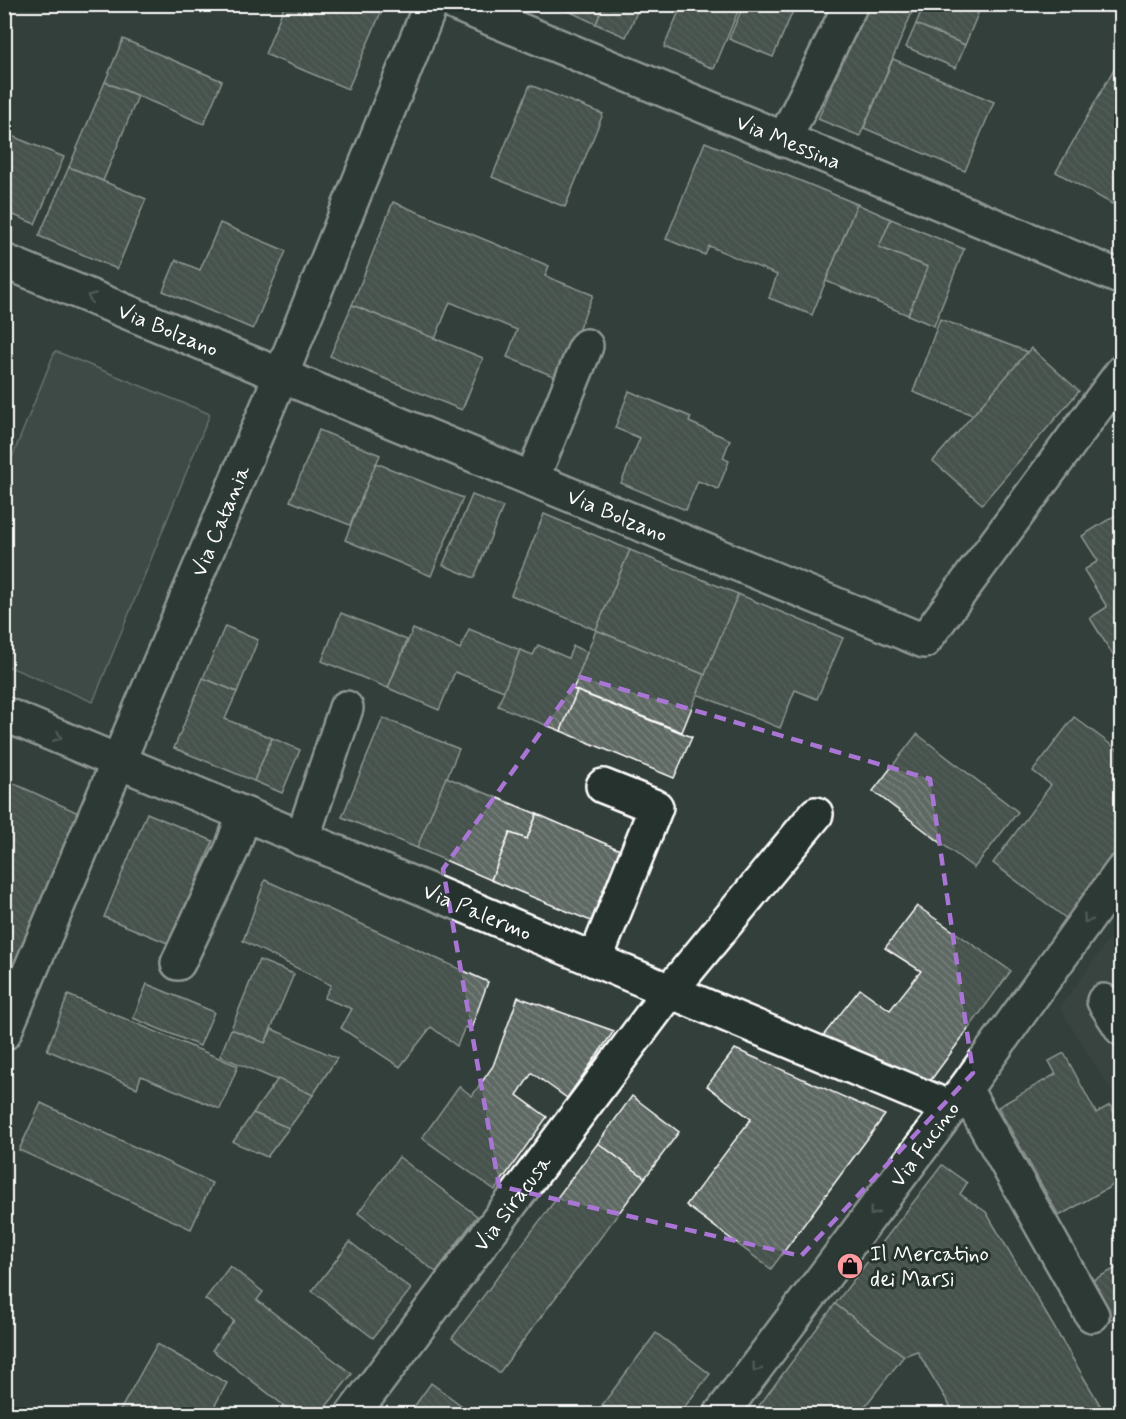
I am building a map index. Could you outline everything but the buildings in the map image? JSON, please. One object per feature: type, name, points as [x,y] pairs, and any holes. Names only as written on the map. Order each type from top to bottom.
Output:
[{"type":"street","name":"Via Catania","points":[[4,1033],[120,763],[281,375],[431,4]]},
{"type":"street","name":"Via Messina","points":[[456,4],[1122,278]]},
{"type":"street","points":[[784,140],[851,4]]},
{"type":"street","name":"Via Bolzano","points":[[4,261],[924,641],[1122,372]]},
{"type":"street","points":[[532,479],[586,346]]},
{"type":"street","points":[[302,838],[346,708]]},
{"type":"street","name":"Via Palermo","points":[[4,714],[670,991],[958,1099]]},
{"type":"street","points":[[596,960],[656,807],[603,786]]},
{"type":"street","points":[[178,963],[232,849],[244,814]]},
{"type":"street","name":"Via Siracusa","points":[[353,1414],[670,991],[816,814]]},
{"type":"street","name":"Via Fucino","points":[[721,1414],[958,1099],[1122,871]]},
{"type":"street","points":[[1104,1001],[1122,1029]]},
{"type":"street","points":[[958,1099],[1092,1315]]},
{"type":"highlighted area","points":[[580,677],[930,779],[973,1073],[801,1256],[499,1186],[443,869]]},
{"type":"shaded area","points":[[55,351],[210,414],[93,702],[5,665],[5,475]]},
{"type":"shaded area","points":[[1121,923],[1121,1106],[1060,1008]]},
{"type":"place","name":"Il Mercatino dei Marsi","points":[[850,1266]]}]
